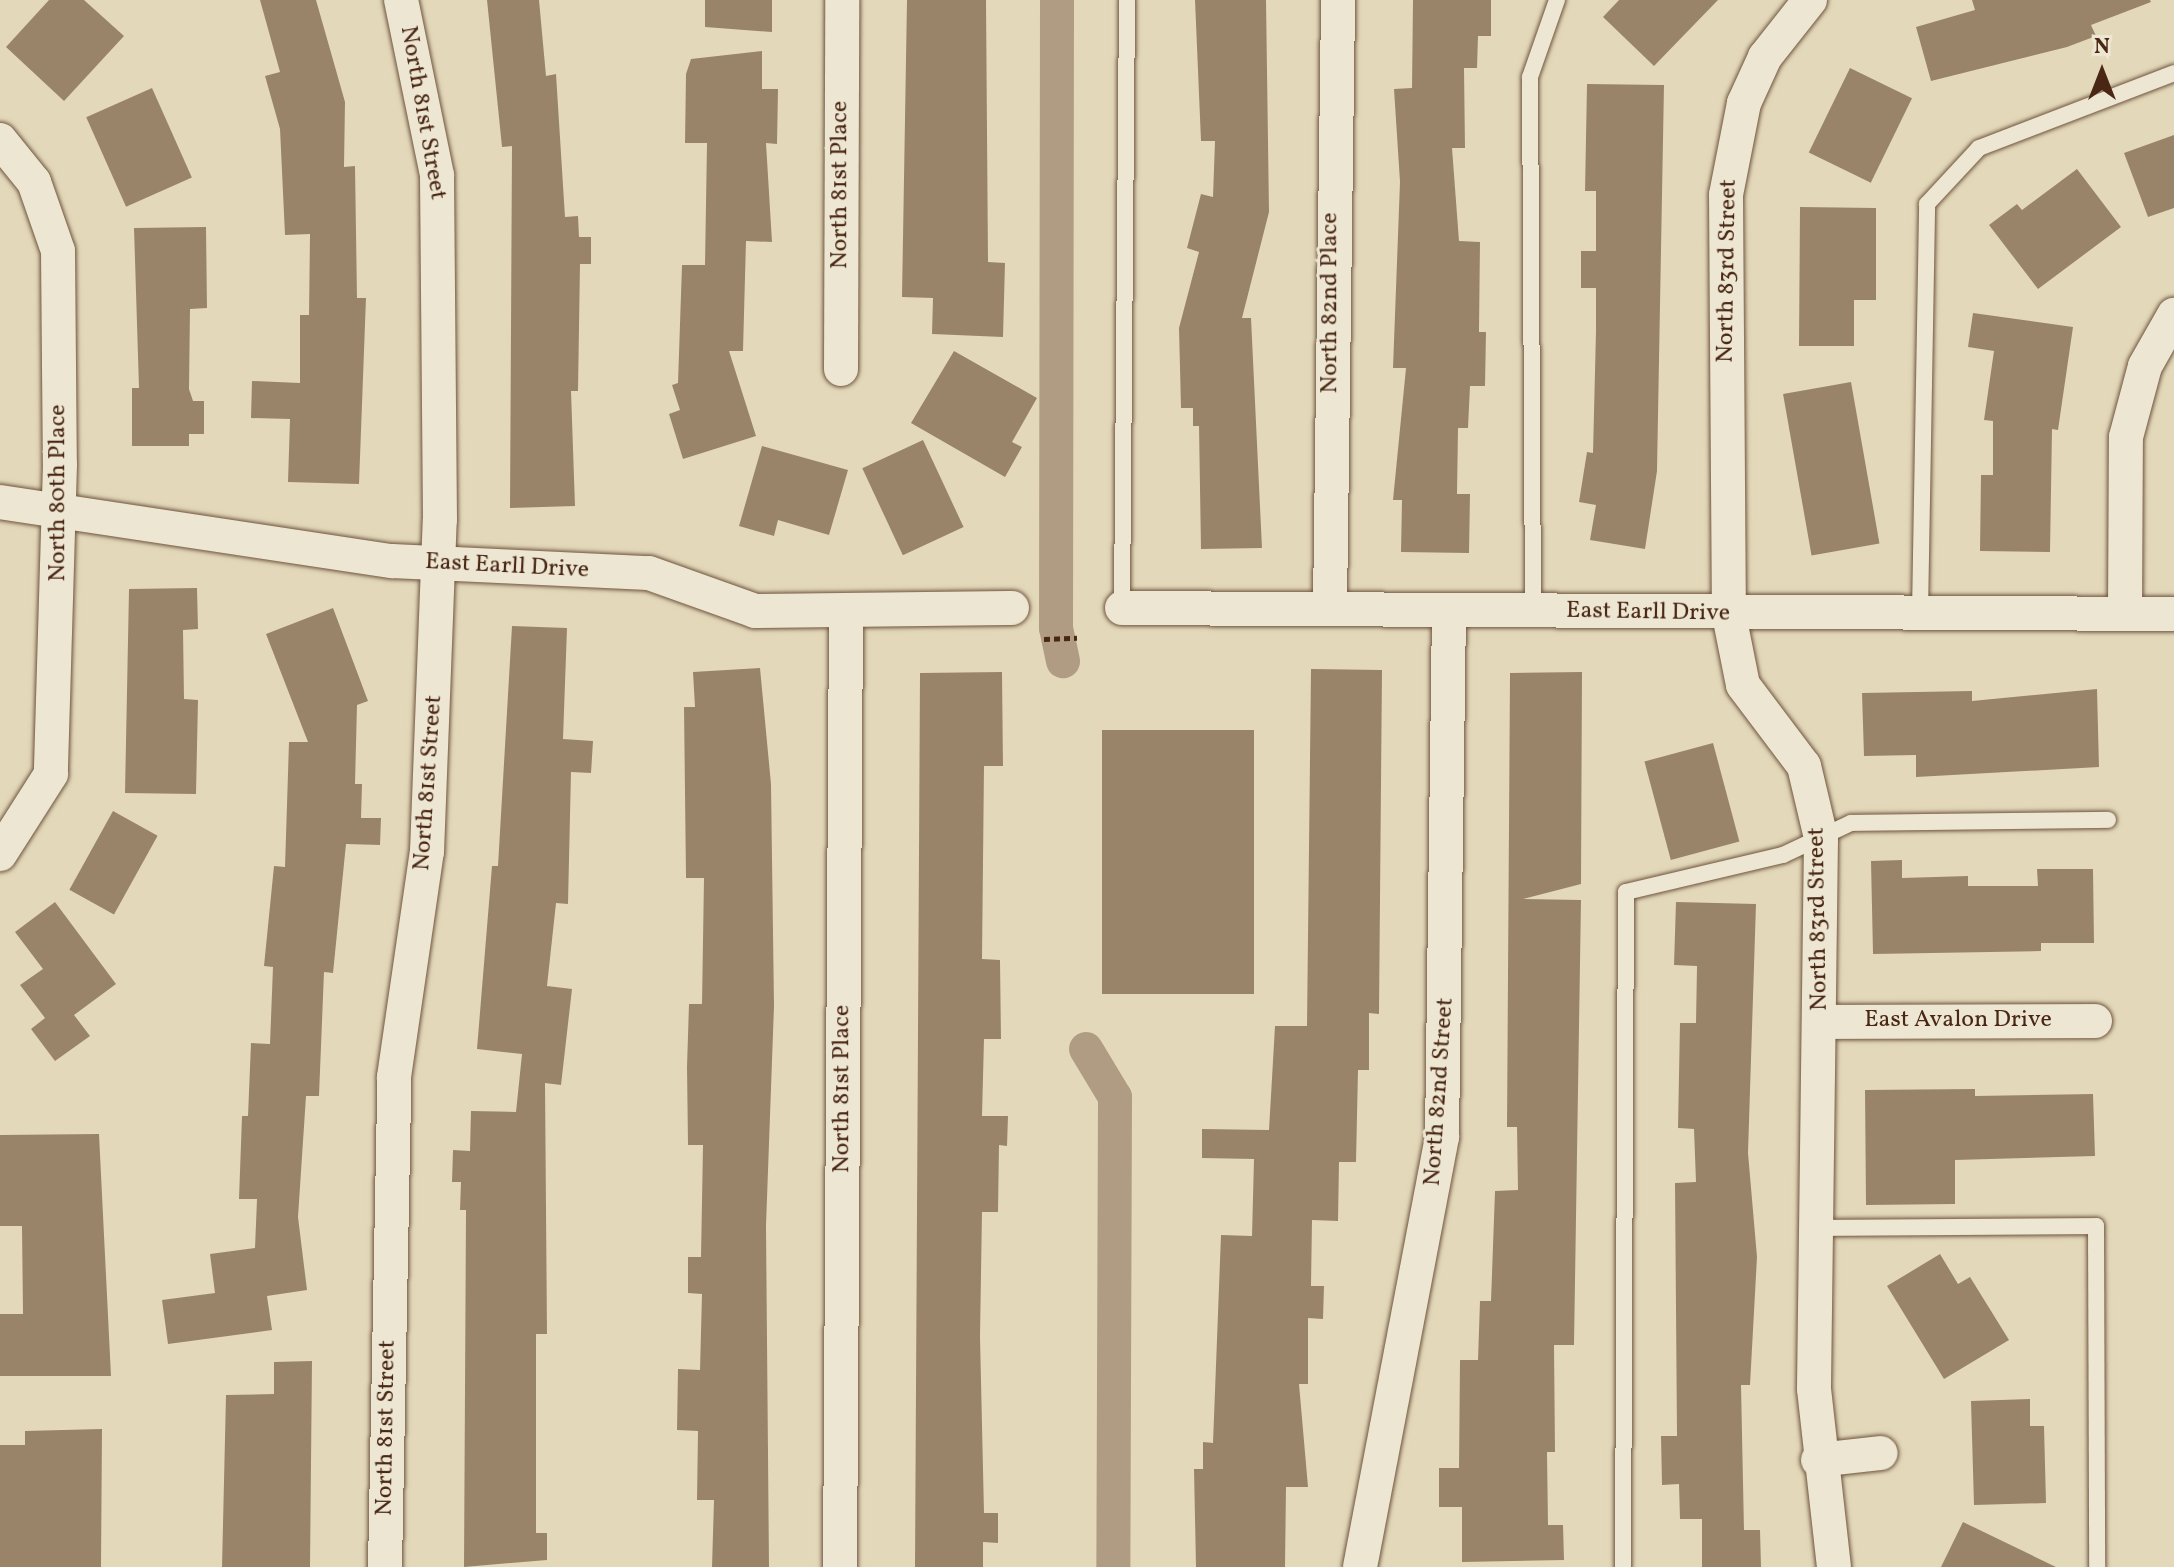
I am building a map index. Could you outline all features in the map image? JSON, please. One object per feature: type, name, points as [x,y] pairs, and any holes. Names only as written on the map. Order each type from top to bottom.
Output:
[{"type":"street","name":"North 81st Street","points":[[385,1567],[394,1077],[427,852],[439,565],[437,175],[401,0]]},
{"type":"street","name":"North 81st Place","points":[[841,369],[842,0]]},
{"type":"street","name":"North 82nd Place","points":[[1330,607],[1338,0]]},
{"type":"street","name":"North 83rd Street","points":[[1810,0],[1765,57],[1744,103],[1726,195],[1729,615],[1743,685],[1804,766],[1821,838],[1818,1460],[1834,1567]]},
{"type":"street","name":"North 80th Place","points":[[0,140],[34,182],[58,251],[60,508],[51,774],[3,852]]},
{"type":"street","points":[[2125,614],[2126,437],[2145,366],[2174,315]]},
{"type":"street","name":"East Earll Drive","points":[[0,502],[60,508],[439,565],[649,573],[755,611],[1012,608]]},
{"type":"street","name":"East Earll Drive","points":[[1122,608],[1330,607],[1729,615],[2174,614]]},
{"type":"street","name":"North 82nd Street","points":[[1360,1567],[1442,1137],[1449,610]]},
{"type":"street","name":"North 81st Place","points":[[840,1567],[846,611]]},
{"type":"street","name":"East Avalon Drive","points":[[1822,1022],[2095,1021]]},
{"type":"street","points":[[1818,1460],[1881,1453]]},
{"type":"lane","points":[[1122,608],[1127,0]]},
{"type":"lane","points":[[1533,611],[1530,77],[1557,0]]},
{"type":"lane","points":[[1920,613],[1927,204],[1979,148],[2174,73]]},
{"type":"lane","points":[[1623,1567],[1626,892],[1783,855],[1851,823],[2108,820]]},
{"type":"lane","points":[[1818,1228],[2096,1226],[2097,1567]]},
{"type":"path","points":[[1044,639],[1077,638]]},
{"type":"building","points":[[49,0],[84,0],[124,36],[64,101],[6,47]]},
{"type":"building","points":[[260,0],[316,0],[345,102],[344,167],[355,166],[357,298],[366,298],[359,484],[288,482],[290,419],[251,418],[252,381],[300,383],[300,315],[309,315],[310,234],[285,235],[280,129],[265,76],[280,72]]},
{"type":"building","points":[[487,0],[539,0],[546,76],[556,74],[565,217],[578,216],[579,237],[591,237],[591,264],[580,264],[578,391],[571,391],[575,506],[510,508],[512,146],[502,147]]},
{"type":"building","points":[[705,0],[772,0],[772,32],[705,27]]},
{"type":"building","points":[[907,0],[986,0],[988,262],[1005,263],[1003,337],[932,334],[933,298],[902,297]]},
{"type":"building","points":[[1195,0],[1266,0],[1269,212],[1242,318],[1251,318],[1262,548],[1201,549],[1199,426],[1193,426],[1193,408],[1181,408],[1179,328],[1199,252],[1187,248],[1201,194],[1213,197],[1215,141],[1201,141]]},
{"type":"building","points":[[1413,0],[1491,0],[1491,36],[1478,36],[1477,68],[1464,68],[1465,148],[1452,148],[1459,241],[1480,242],[1479,332],[1486,332],[1485,386],[1470,386],[1468,428],[1458,428],[1457,494],[1470,494],[1469,553],[1401,552],[1402,500],[1393,500],[1406,368],[1393,368],[1400,182],[1394,89],[1412,88]]},
{"type":"building","points":[[1619,0],[1718,0],[1654,66],[1603,17]]},
{"type":"building","points":[[1972,0],[2151,2],[2091,25],[2096,36],[2067,47],[1931,81],[1916,27],[1975,10]]},
{"type":"building","points":[[762,51],[762,89],[778,89],[777,144],[766,143],[772,242],[746,241],[743,351],[729,351],[756,436],[683,459],[669,414],[680,410],[672,385],[678,383],[682,265],[705,265],[707,143],[685,143],[686,74],[691,59]]},
{"type":"building","points":[[1850,68],[1912,98],[1871,183],[1809,152]]},
{"type":"building","points":[[1587,84],[1664,85],[1657,471],[1645,549],[1590,540],[1596,505],[1579,502],[1587,452],[1593,453],[1596,331],[1596,288],[1581,288],[1581,251],[1596,251],[1596,191],[1585,191]]},
{"type":"building","points":[[152,88],[192,178],[126,207],[86,117]]},
{"type":"building","points":[[2174,135],[2174,208],[2148,217],[2124,153]]},
{"type":"building","points":[[2077,169],[2121,227],[2038,289],[1989,225],[2017,204],[2022,210]]},
{"type":"building","points":[[1800,207],[1876,208],[1876,300],[1854,300],[1854,346],[1799,346]]},
{"type":"building","points":[[206,227],[207,308],[190,309],[189,389],[193,401],[204,401],[204,434],[189,434],[189,446],[132,446],[132,388],[139,388],[134,228]]},
{"type":"building","points":[[1973,313],[2073,327],[2058,430],[2052,429],[2050,552],[1980,551],[1981,475],[1993,475],[1993,421],[1984,420],[1994,351],[1968,347]]},
{"type":"building","points":[[954,351],[1037,398],[1012,442],[1022,447],[1005,477],[911,423]]},
{"type":"building","points":[[1851,382],[1879,544],[1812,555],[1783,394]]},
{"type":"building","points":[[923,440],[964,527],[903,555],[862,468]]},
{"type":"building","points":[[762,446],[848,470],[829,535],[778,520],[774,536],[739,526]]},
{"type":"building","points":[[197,588],[198,629],[183,630],[184,699],[198,700],[196,794],[125,793],[129,589]]},
{"type":"building","points":[[333,608],[368,701],[357,705],[355,784],[362,784],[361,818],[381,818],[380,845],[346,844],[333,973],[324,972],[319,1096],[306,1096],[298,1217],[307,1290],[267,1296],[272,1330],[168,1344],[162,1300],[215,1293],[210,1254],[255,1248],[257,1199],[239,1199],[242,1116],[248,1116],[251,1043],[270,1044],[273,967],[264,966],[274,866],[285,867],[289,742],[308,742],[266,634]]},
{"type":"building","points":[[512,626],[567,628],[563,739],[593,741],[591,773],[571,772],[568,904],[556,903],[547,986],[572,989],[561,1085],[545,1083],[547,1334],[536,1334],[536,1533],[547,1533],[547,1560],[464,1567],[466,1210],[460,1210],[461,1182],[452,1182],[453,1150],[470,1151],[471,1111],[516,1112],[522,1054],[477,1049],[492,866],[498,866]]},
{"type":"building","points":[[760,668],[771,784],[774,1006],[766,1226],[769,1567],[712,1567],[714,1500],[697,1500],[698,1431],[677,1430],[678,1369],[700,1370],[702,1294],[688,1293],[688,1257],[701,1257],[703,1145],[688,1145],[687,1067],[689,1004],[702,1004],[704,878],[686,878],[684,707],[695,707],[693,672]]},
{"type":"building","points":[[1311,669],[1382,670],[1379,1014],[1369,1013],[1369,1070],[1358,1070],[1356,1162],[1339,1162],[1338,1221],[1312,1220],[1311,1286],[1324,1286],[1323,1319],[1308,1318],[1308,1384],[1299,1384],[1308,1487],[1286,1487],[1285,1567],[1196,1567],[1194,1469],[1203,1469],[1203,1442],[1213,1443],[1221,1235],[1252,1236],[1254,1159],[1202,1158],[1202,1129],[1269,1130],[1275,1026],[1307,1026]]},
{"type":"building","points":[[1002,672],[1003,766],[984,766],[982,959],[1000,960],[1001,1039],[984,1039],[982,1116],[1008,1116],[1007,1146],[999,1145],[998,1212],[982,1212],[980,1337],[984,1513],[998,1513],[998,1543],[983,1542],[983,1567],[915,1567],[920,673]]},
{"type":"building","points":[[1582,672],[1581,884],[1523,899],[1581,900],[1574,1345],[1554,1345],[1555,1452],[1547,1452],[1548,1525],[1563,1525],[1564,1560],[1462,1562],[1462,1507],[1439,1507],[1439,1468],[1459,1468],[1460,1360],[1478,1360],[1480,1301],[1491,1301],[1495,1191],[1518,1190],[1517,1127],[1507,1127],[1510,673]]},
{"type":"building","points":[[2097,689],[2099,767],[1916,777],[1916,755],[1864,756],[1862,693],[1972,691],[1972,701]]},
{"type":"building","points":[[1102,730],[1254,730],[1254,994],[1102,994]]},
{"type":"building","points":[[1713,743],[1739,842],[1671,860],[1644,761]]},
{"type":"building","points":[[113,811],[158,836],[114,914],[69,890]]},
{"type":"building","points":[[1902,860],[1902,878],[1968,876],[1968,886],[2038,886],[2037,869],[2093,869],[2094,943],[2041,943],[2041,951],[1873,954],[1871,861]]},
{"type":"building","points":[[55,902],[116,984],[74,1015],[90,1036],[55,1061],[31,1029],[45,1018],[20,985],[43,969],[15,932]]},
{"type":"building","points":[[1676,902],[1756,904],[1748,1153],[1757,1257],[1750,1385],[1741,1385],[1744,1530],[1760,1530],[1761,1567],[1702,1567],[1702,1519],[1680,1519],[1679,1484],[1662,1485],[1661,1436],[1677,1436],[1675,1183],[1696,1182],[1694,1129],[1678,1128],[1680,1023],[1696,1023],[1697,966],[1674,965]]},
{"type":"building","points":[[1975,1089],[1975,1096],[2093,1094],[2095,1156],[1955,1160],[1955,1204],[1866,1205],[1865,1090]]},
{"type":"building","points":[[99,1134],[111,1376],[0,1376],[0,1314],[23,1314],[22,1226],[0,1226],[0,1135]]},
{"type":"building","points":[[1940,1254],[1958,1284],[1970,1277],[2009,1340],[1944,1379],[1887,1286]]},
{"type":"building","points":[[312,1361],[310,1567],[222,1567],[226,1395],[274,1394],[274,1362]]},
{"type":"building","points":[[2030,1399],[2030,1426],[2044,1426],[2046,1503],[1974,1505],[1971,1401]]},
{"type":"building","points":[[102,1429],[101,1567],[0,1567],[0,1445],[25,1445],[25,1431]]},
{"type":"building","points":[[1963,1522],[2056,1567],[1941,1567]]},
{"type":"waterway","points":[[1057,0],[1056,628],[1063,661]]},
{"type":"waterway","points":[[1086,1049],[1115,1097],[1113,1567]]}]
